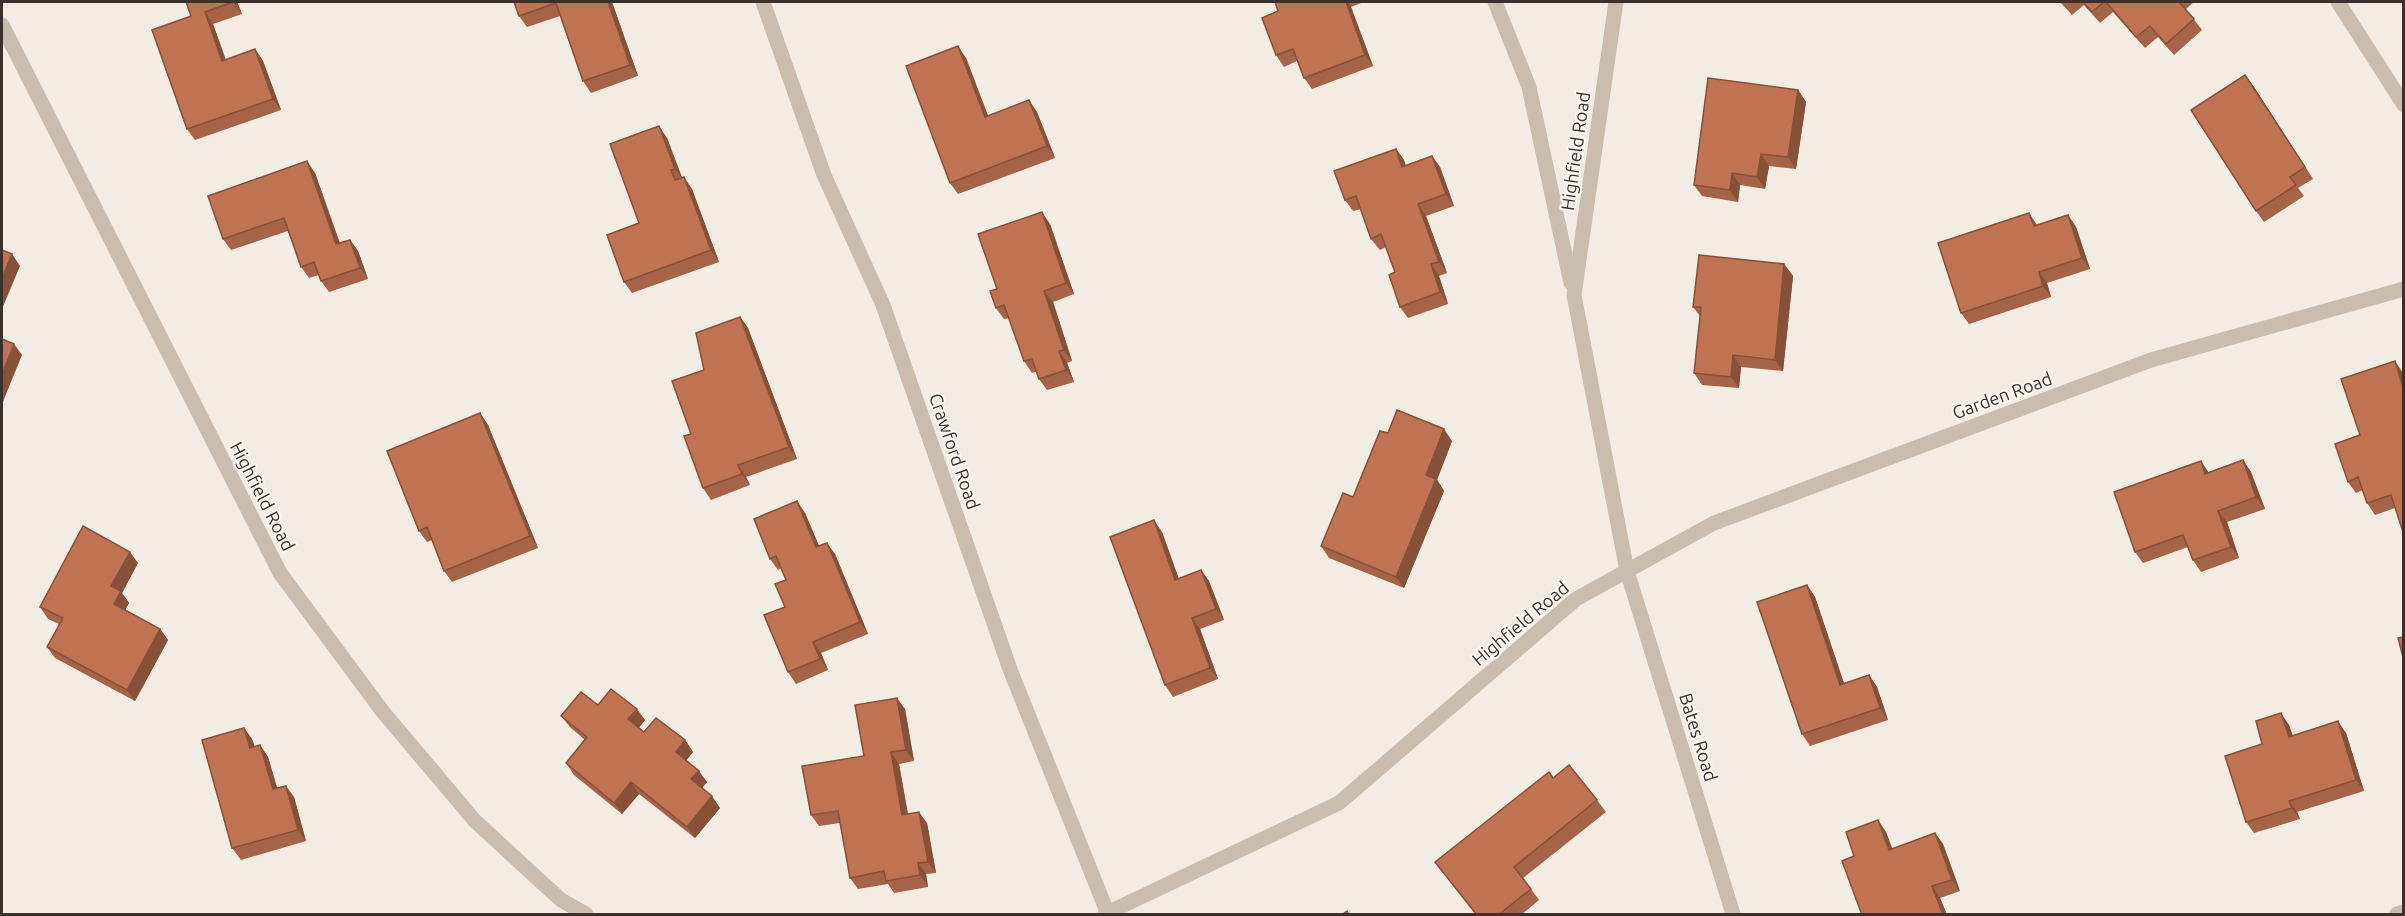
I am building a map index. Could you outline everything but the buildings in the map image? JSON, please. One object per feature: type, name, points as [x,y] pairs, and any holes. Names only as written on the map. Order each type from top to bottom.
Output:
[{"type":"street","name":"Crawford Road","points":[[763,2],[824,175],[883,305],[1011,672],[1107,914]]},
{"type":"street","points":[[1495,2],[1529,87],[1574,295]]},
{"type":"street","name":"Highfield Road","points":[[1107,914],[1339,803],[1576,599],[1628,570],[1574,295],[1616,2]]},
{"type":"street","points":[[2338,2],[2403,105]]},
{"type":"street","name":"Highfield Road","points":[[2,25],[280,573],[383,712],[475,821],[561,900],[586,915]]},
{"type":"street","name":"Garden Road","points":[[1628,570],[1714,523],[2151,360],[2403,289]]},
{"type":"street","name":"Bates Road","points":[[1628,570],[1733,915]]},
{"type":"street","points":[[2397,915],[2403,912]]}]
